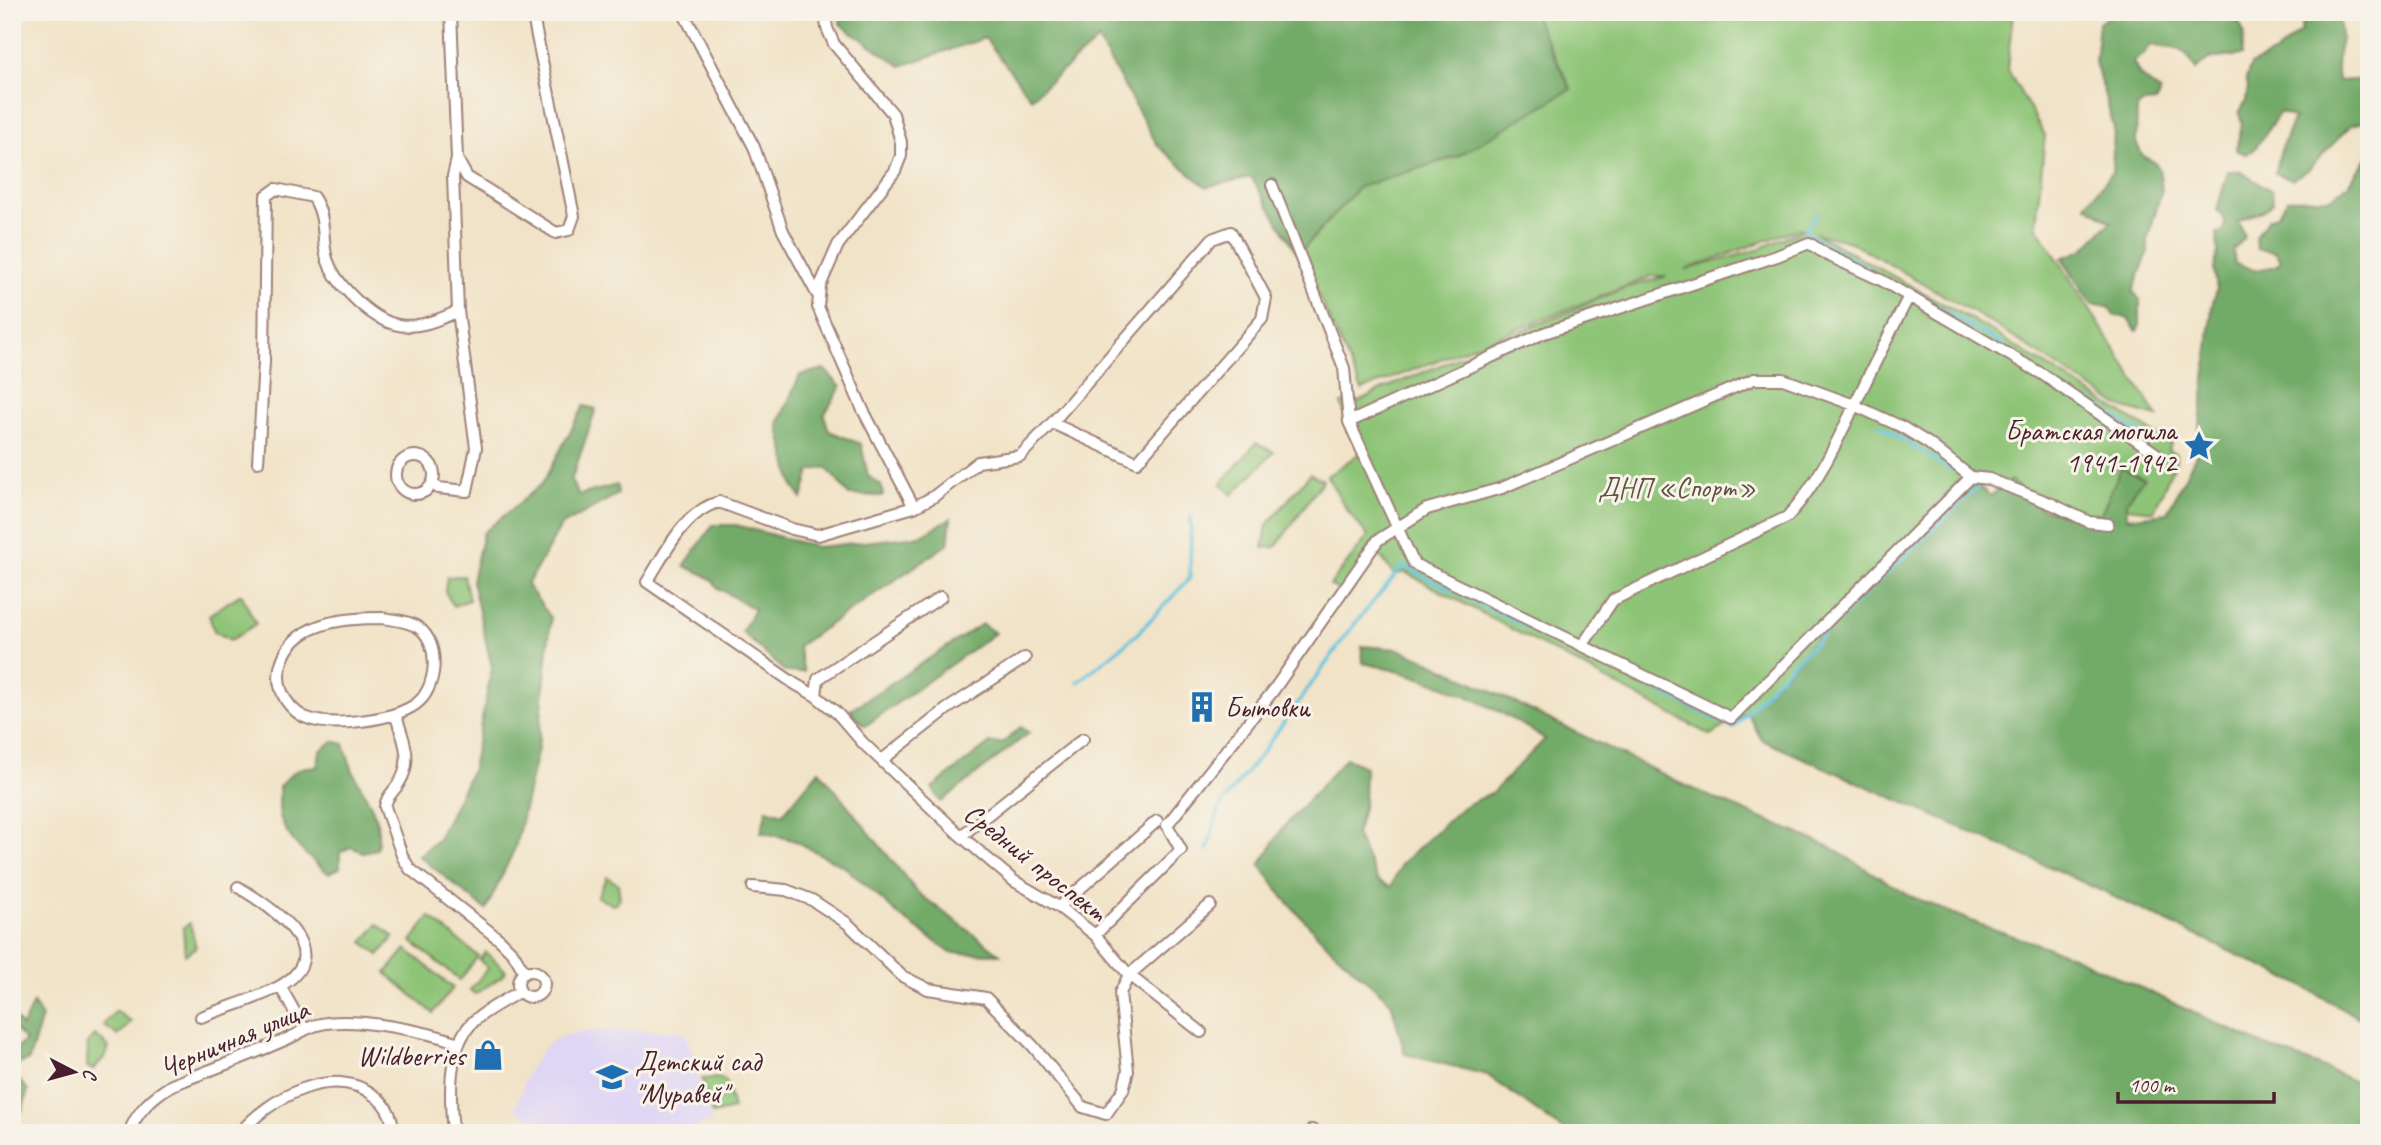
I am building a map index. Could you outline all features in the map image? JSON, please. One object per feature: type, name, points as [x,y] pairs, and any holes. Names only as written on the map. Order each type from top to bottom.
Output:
[{"type":"street","points":[[433,483],[438,488],[467,491],[476,447],[458,311],[453,176],[457,159],[451,12]]},
{"type":"street","points":[[457,159],[467,177],[533,219],[556,233],[569,230],[574,216],[532,12]]},
{"type":"street","points":[[683,12],[754,147],[783,231],[817,294],[818,307],[863,410],[914,506],[933,497],[978,462],[1020,456],[1212,239],[1231,232],[1266,298],[1262,319],[1137,462],[1052,423]]},
{"type":"street","points":[[817,294],[838,245],[894,171],[901,156],[898,126],[893,114],[834,44],[827,28],[825,12]]},
{"type":"street","points":[[1272,185],[1344,368],[1349,422],[1415,565],[1731,718],[1971,477]]},
{"type":"street","points":[[258,462],[264,362],[266,195],[276,189],[313,197],[321,209],[327,259],[337,281],[369,314],[391,325],[430,324],[458,311]]},
{"type":"street","points":[[1349,422],[1544,333],[1809,243],[1827,255],[1881,279],[2042,374],[2157,454]]},
{"type":"street","points":[[1582,646],[1613,600],[1787,517],[1804,499],[1847,425],[1854,405],[1909,296]]},
{"type":"street","points":[[1095,935],[1181,850],[1167,825],[1273,691],[1378,540],[1427,509],[1502,488],[1754,379],[1783,379],[1854,405],[1902,427],[1928,443],[1971,477],[1989,479],[2089,522],[2108,524]]},
{"type":"street","name":"Средний проспект","points":[[914,506],[818,535],[792,529],[719,502],[708,505],[684,526],[648,582],[837,713],[961,836],[1014,881],[1059,907],[1095,935],[1129,975],[1201,1032]]},
{"type":"street","points":[[816,696],[818,679],[941,597]]},
{"type":"street","points":[[383,618],[409,623],[419,628],[426,635],[433,655],[430,687],[416,704],[395,714],[332,722],[308,719],[299,714],[283,695],[280,685],[281,662],[286,651],[304,634],[328,623],[344,620],[383,618]]},
{"type":"street","points":[[882,760],[947,709],[1025,658]]},
{"type":"street","points":[[395,714],[408,761],[401,782],[387,798],[385,807],[404,858],[419,877],[500,940],[513,953],[525,973]]},
{"type":"street","points":[[961,836],[1083,739]]},
{"type":"street","points":[[1059,907],[1157,821]]},
{"type":"street","points":[[201,1017],[280,986],[297,971],[302,962],[303,952],[295,931],[280,915],[238,887]]},
{"type":"street","points":[[753,887],[786,890],[812,900],[847,923],[902,976],[928,989],[986,998],[1033,1046],[1083,1107],[1105,1114],[1123,1090],[1128,1071],[1120,993],[1129,975],[1210,905]]},
{"type":"street","points":[[537,972],[543,978],[544,986],[534,997],[526,996],[520,991],[519,979],[525,973],[537,972]]},
{"type":"street","points":[[280,986],[305,1030]]},
{"type":"street","points":[[453,1133],[452,1079],[459,1043],[465,1030],[475,1020],[520,991]]},
{"type":"street","name":"Черничная улица","points":[[129,1133],[135,1118],[158,1093],[172,1085],[323,1023],[357,1023],[434,1035],[459,1043]]},
{"type":"street","points":[[240,1133],[276,1101],[306,1088],[338,1083],[367,1090],[378,1098],[393,1121],[394,1133]]},
{"type":"shaded area","name":"Детский сад \"Муравей\"","points":[[577,1032],[685,1032],[712,1122],[680,1133],[552,1133],[515,1109],[528,1071],[543,1049],[553,1040]]},
{"type":"green space","points":[[841,12],[1525,12],[1534,16],[1571,89],[1458,156],[1359,187],[1298,254],[1251,177],[1206,187],[1158,146],[1098,40],[1031,98],[985,38],[901,66],[840,24]]},
{"type":"green space","name":"ДНП «Спорт»","points":[[1569,12],[2013,12],[2007,69],[2045,135],[2036,225],[2158,417],[2121,407],[1988,321],[1851,242],[1815,233],[1980,324],[2171,444],[2168,451],[2176,454],[2176,460],[2154,511],[2119,507],[2108,517],[2096,514],[2092,521],[2049,509],[2026,496],[1968,473],[1749,711],[1710,735],[1405,572],[1394,575],[1377,551],[1348,596],[1330,585],[1368,536],[1347,510],[1327,476],[1360,453],[1341,404],[1351,398],[1355,404],[1381,390],[1625,288],[1667,276],[1652,276],[1362,390],[1299,254],[1359,187],[1458,156],[1571,88],[1534,16]],"holes":[[[1800,228],[1804,229],[1757,250],[1685,270]]]},
{"type":"green space","points":[[2115,12],[2158,12],[2166,18],[2202,19],[2231,15],[2240,24],[2244,38],[2242,55],[2208,59],[2196,70],[2182,51],[2151,45],[2133,62],[2140,76],[2160,91],[2156,102],[2144,103],[2137,108],[2136,142],[2142,155],[2154,162],[2159,169],[2162,189],[2148,238],[2148,253],[2133,291],[2140,300],[2140,325],[2137,331],[2127,318],[2114,315],[2108,307],[2091,304],[2062,258],[2083,250],[2111,222],[2086,205],[2112,173],[2114,128],[2095,62],[2099,23]]},
{"type":"green space","points":[[2293,12],[2339,12],[2341,39],[2336,62],[2338,81],[2369,79],[2369,121],[2351,125],[2308,170],[2292,179],[2275,173],[2282,146],[2294,118],[2280,112],[2254,150],[2245,154],[2236,150],[2242,125],[2239,113],[2246,101],[2246,78],[2251,65],[2275,53],[2301,31],[2303,14]]},
{"type":"green space","points":[[2369,155],[2369,1023],[2295,982],[2061,872],[1762,740],[1747,713],[1972,480],[1990,496],[2011,480],[2043,510],[2098,521],[2121,468],[2144,478],[2126,502],[2127,518],[2167,513],[2195,457],[2212,306],[2217,290],[2214,269],[2218,252],[2217,233],[2224,231],[2225,225],[2217,210],[2228,171],[2241,172],[2272,191],[2273,202],[2265,210],[2238,221],[2245,237],[2233,251],[2235,264],[2256,270],[2277,266],[2281,260],[2275,252],[2257,249],[2256,237],[2267,220],[2277,215],[2288,199],[2330,198],[2347,186]]},
{"type":"green space","points":[[824,369],[841,387],[824,415],[829,431],[861,444],[868,476],[881,485],[883,496],[849,495],[826,467],[810,471],[802,499],[793,486],[778,424],[800,375]]},
{"type":"green space","points":[[584,406],[596,409],[571,481],[579,495],[617,485],[618,494],[561,526],[527,585],[551,618],[538,748],[515,848],[486,910],[419,856],[438,839],[472,769],[492,668],[472,581],[483,533],[542,484]]},
{"type":"green space","points":[[1256,443],[1274,452],[1232,495],[1221,484]]},
{"type":"green space","points":[[1310,474],[1323,480],[1276,547],[1263,548],[1267,525]]},
{"type":"green space","points":[[951,518],[948,544],[798,646],[804,672],[785,672],[742,632],[754,609],[718,588],[703,574],[684,566],[713,525],[736,525],[817,547],[920,536]]},
{"type":"green space","points":[[464,576],[469,600],[453,606],[445,591],[447,577]]},
{"type":"green space","points":[[241,594],[256,624],[231,640],[214,631],[209,615]]},
{"type":"green space","points":[[982,624],[995,633],[865,726],[849,711]]},
{"type":"green space","points":[[1362,646],[1398,649],[1431,662],[1699,792],[1830,847],[1910,896],[1981,925],[2068,954],[2268,1047],[2369,1088],[2369,1133],[1567,1133],[1487,1075],[1405,1054],[1391,1002],[1325,943],[1284,898],[1260,865],[1282,829],[1346,758],[1365,767],[1364,804],[1356,835],[1378,881],[1391,887],[1401,864],[1463,807],[1493,792],[1545,739],[1502,713],[1458,692],[1411,675],[1363,663]]},
{"type":"green space","points":[[1021,727],[1029,733],[941,802],[932,788],[990,743],[1003,743]]},
{"type":"green space","points":[[333,741],[344,744],[353,771],[372,808],[378,826],[378,837],[377,849],[363,852],[351,847],[340,852],[340,868],[328,873],[306,855],[288,833],[280,816],[279,787],[296,771],[305,767],[317,767],[320,751]]},
{"type":"green space","points":[[819,770],[917,892],[1000,954],[951,953],[901,917],[845,867],[793,840],[761,832],[767,809],[783,814]]},
{"type":"green space","points":[[607,877],[618,884],[620,898],[613,905],[597,897]]},
{"type":"green space","points":[[430,917],[478,956],[460,980],[411,941]]},
{"type":"green space","points":[[190,923],[196,947],[185,955],[183,928]]},
{"type":"green space","points":[[378,924],[394,937],[379,955],[363,942]]},
{"type":"green space","points":[[406,949],[453,988],[433,1013],[386,973]]},
{"type":"green space","points":[[486,952],[506,971],[475,994],[470,990],[488,968],[479,960]]},
{"type":"green space","points":[[33,1003],[42,1017],[29,1060],[14,1066],[17,1078],[28,1090],[23,1109],[12,1123],[12,1054],[25,1040],[12,1027],[12,1013],[22,1027]]},
{"type":"green space","points":[[116,1011],[131,1022],[118,1036],[103,1025]]},
{"type":"green space","points":[[95,1035],[109,1047],[104,1058],[93,1070],[87,1067],[88,1043]]},
{"type":"green space","points":[[722,1078],[726,1081],[733,1109],[712,1114],[702,1079]]},
{"type":"waterway","points":[[1817,213],[1804,232],[1873,271]]},
{"type":"waterway","points":[[1923,298],[2004,346]]},
{"type":"waterway","points":[[2090,401],[2149,439]]},
{"type":"waterway","points":[[1879,425],[1951,470]]},
{"type":"waterway","points":[[1207,850],[1220,806],[1353,626],[1403,566],[1733,728],[1785,671],[1977,487]]},
{"type":"waterway","points":[[1078,682],[1136,635],[1190,578],[1191,517]]},
{"type":"place","name":"Братская могила 1941-1942","points":[[2199,446]]},
{"type":"place","name":"Бытовки","points":[[1202,707]]},
{"type":"place","name":"Wildberries","points":[[488,1055]]},
{"type":"place","name":"Детский сад \"Муравей\"","points":[[612,1077]]}]
